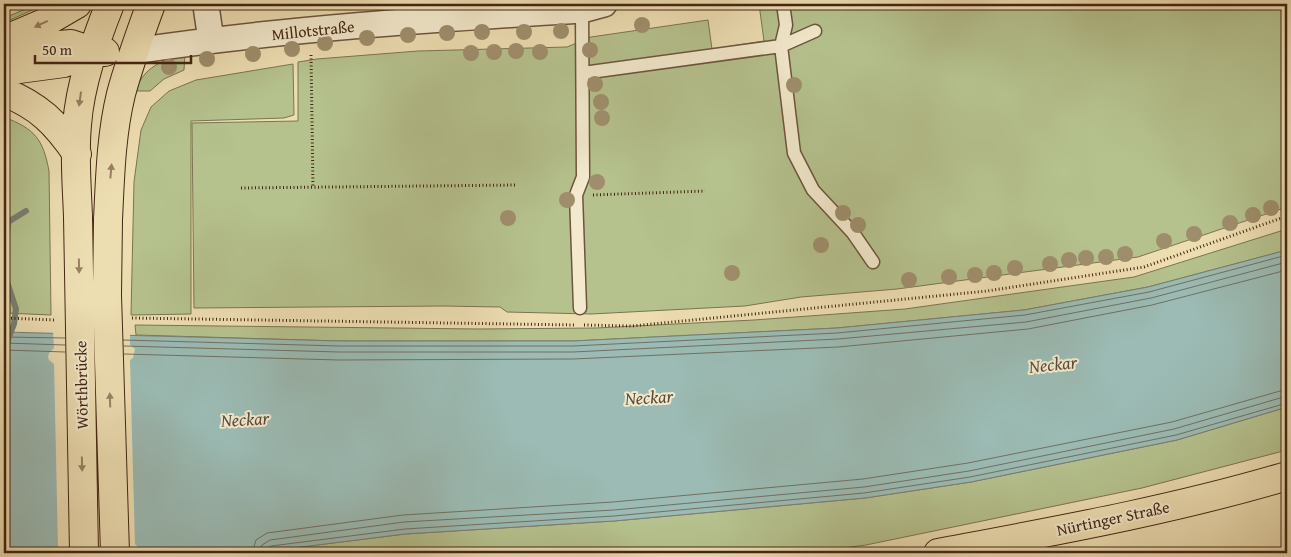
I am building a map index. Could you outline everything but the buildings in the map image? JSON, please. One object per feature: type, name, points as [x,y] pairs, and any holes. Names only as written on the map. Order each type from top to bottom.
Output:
[{"type":"main road","points":[[4,40],[46,22],[77,4]]},
{"type":"main road","name":"Wörthbrücke","points":[[84,553],[76,126],[81,92],[82,48],[110,4]]},
{"type":"main road","name":"Wörthbrücke","points":[[115,553],[108,295],[108,220],[113,146],[122,94],[134,51],[151,4]]},
{"type":"main road","points":[[4,71],[64,63],[82,48]]},
{"type":"main road","points":[[4,50],[82,48],[134,51]]},
{"type":"main road","points":[[4,92],[30,103],[42,113],[65,136],[77,154]]},
{"type":"main road","name":"Nürtinger Straße","points":[[938,553],[969,550],[1154,510],[1287,476]]},
{"type":"street","points":[[208,4],[206,6],[211,40]]},
{"type":"street","name":"Millotstraße","points":[[134,51],[211,40],[412,20],[589,6]]},
{"type":"lane","points":[[783,4],[786,25],[781,46],[794,153],[814,190],[852,232],[874,262]]},
{"type":"lane","points":[[580,308],[576,195],[583,177],[583,73],[589,6]]},
{"type":"lane","points":[[583,73],[781,46],[815,31]]},
{"type":"path","points":[[311,56],[313,188]]},
{"type":"path","points":[[242,188],[516,185]]},
{"type":"path","points":[[576,195],[705,192]]},
{"type":"path","points":[[136,318],[632,326],[987,291],[1144,267],[1287,216]]},
{"type":"path","points":[[4,318],[52,320]]},
{"type":"green space","points":[[33,4],[45,4],[4,23],[4,18]]},
{"type":"green space","points":[[759,4],[1287,4],[1287,207],[1138,257],[897,289],[801,297],[745,306],[591,314],[507,312],[500,307],[443,306],[194,308],[192,123],[298,121],[298,62],[418,51],[567,47],[591,37],[708,20],[712,49],[764,41]]},
{"type":"green space","points":[[185,54],[184,70],[164,79],[150,91],[135,91],[143,76],[149,70],[161,62]]},
{"type":"green space","points":[[293,64],[294,115],[284,118],[191,121],[191,314],[131,315],[134,182],[141,130],[151,107],[169,91],[196,80]]},
{"type":"green space","points":[[4,117],[23,126],[36,137],[47,160],[49,171],[51,315],[4,313]]},
{"type":"green space","points":[[1287,229],[1287,250],[1148,287],[1024,310],[837,328],[573,341],[340,341],[136,335],[135,325],[479,329],[596,328],[754,320],[905,309],[1134,277]]},
{"type":"green space","points":[[1287,407],[1287,450],[1142,488],[866,545],[805,553],[253,553],[405,534],[614,521],[865,498],[971,482],[1177,440]]},
{"type":"water","name":"Neckar","points":[[1287,250],[1287,407],[1177,440],[971,482],[865,498],[614,521],[405,534],[253,553],[4,553],[4,332],[340,341],[573,341],[837,328],[1024,310],[1148,287]]},
{"type":"pier","points":[[53,331],[130,333],[130,345],[135,349],[133,358],[130,360],[135,544],[140,549],[140,553],[53,553],[58,548],[54,364],[48,357],[54,348]]},
{"type":"waterway","points":[[4,267],[8,222],[26,211]]},
{"type":"waterway","points":[[4,273],[16,309],[14,324],[4,350]]}]
